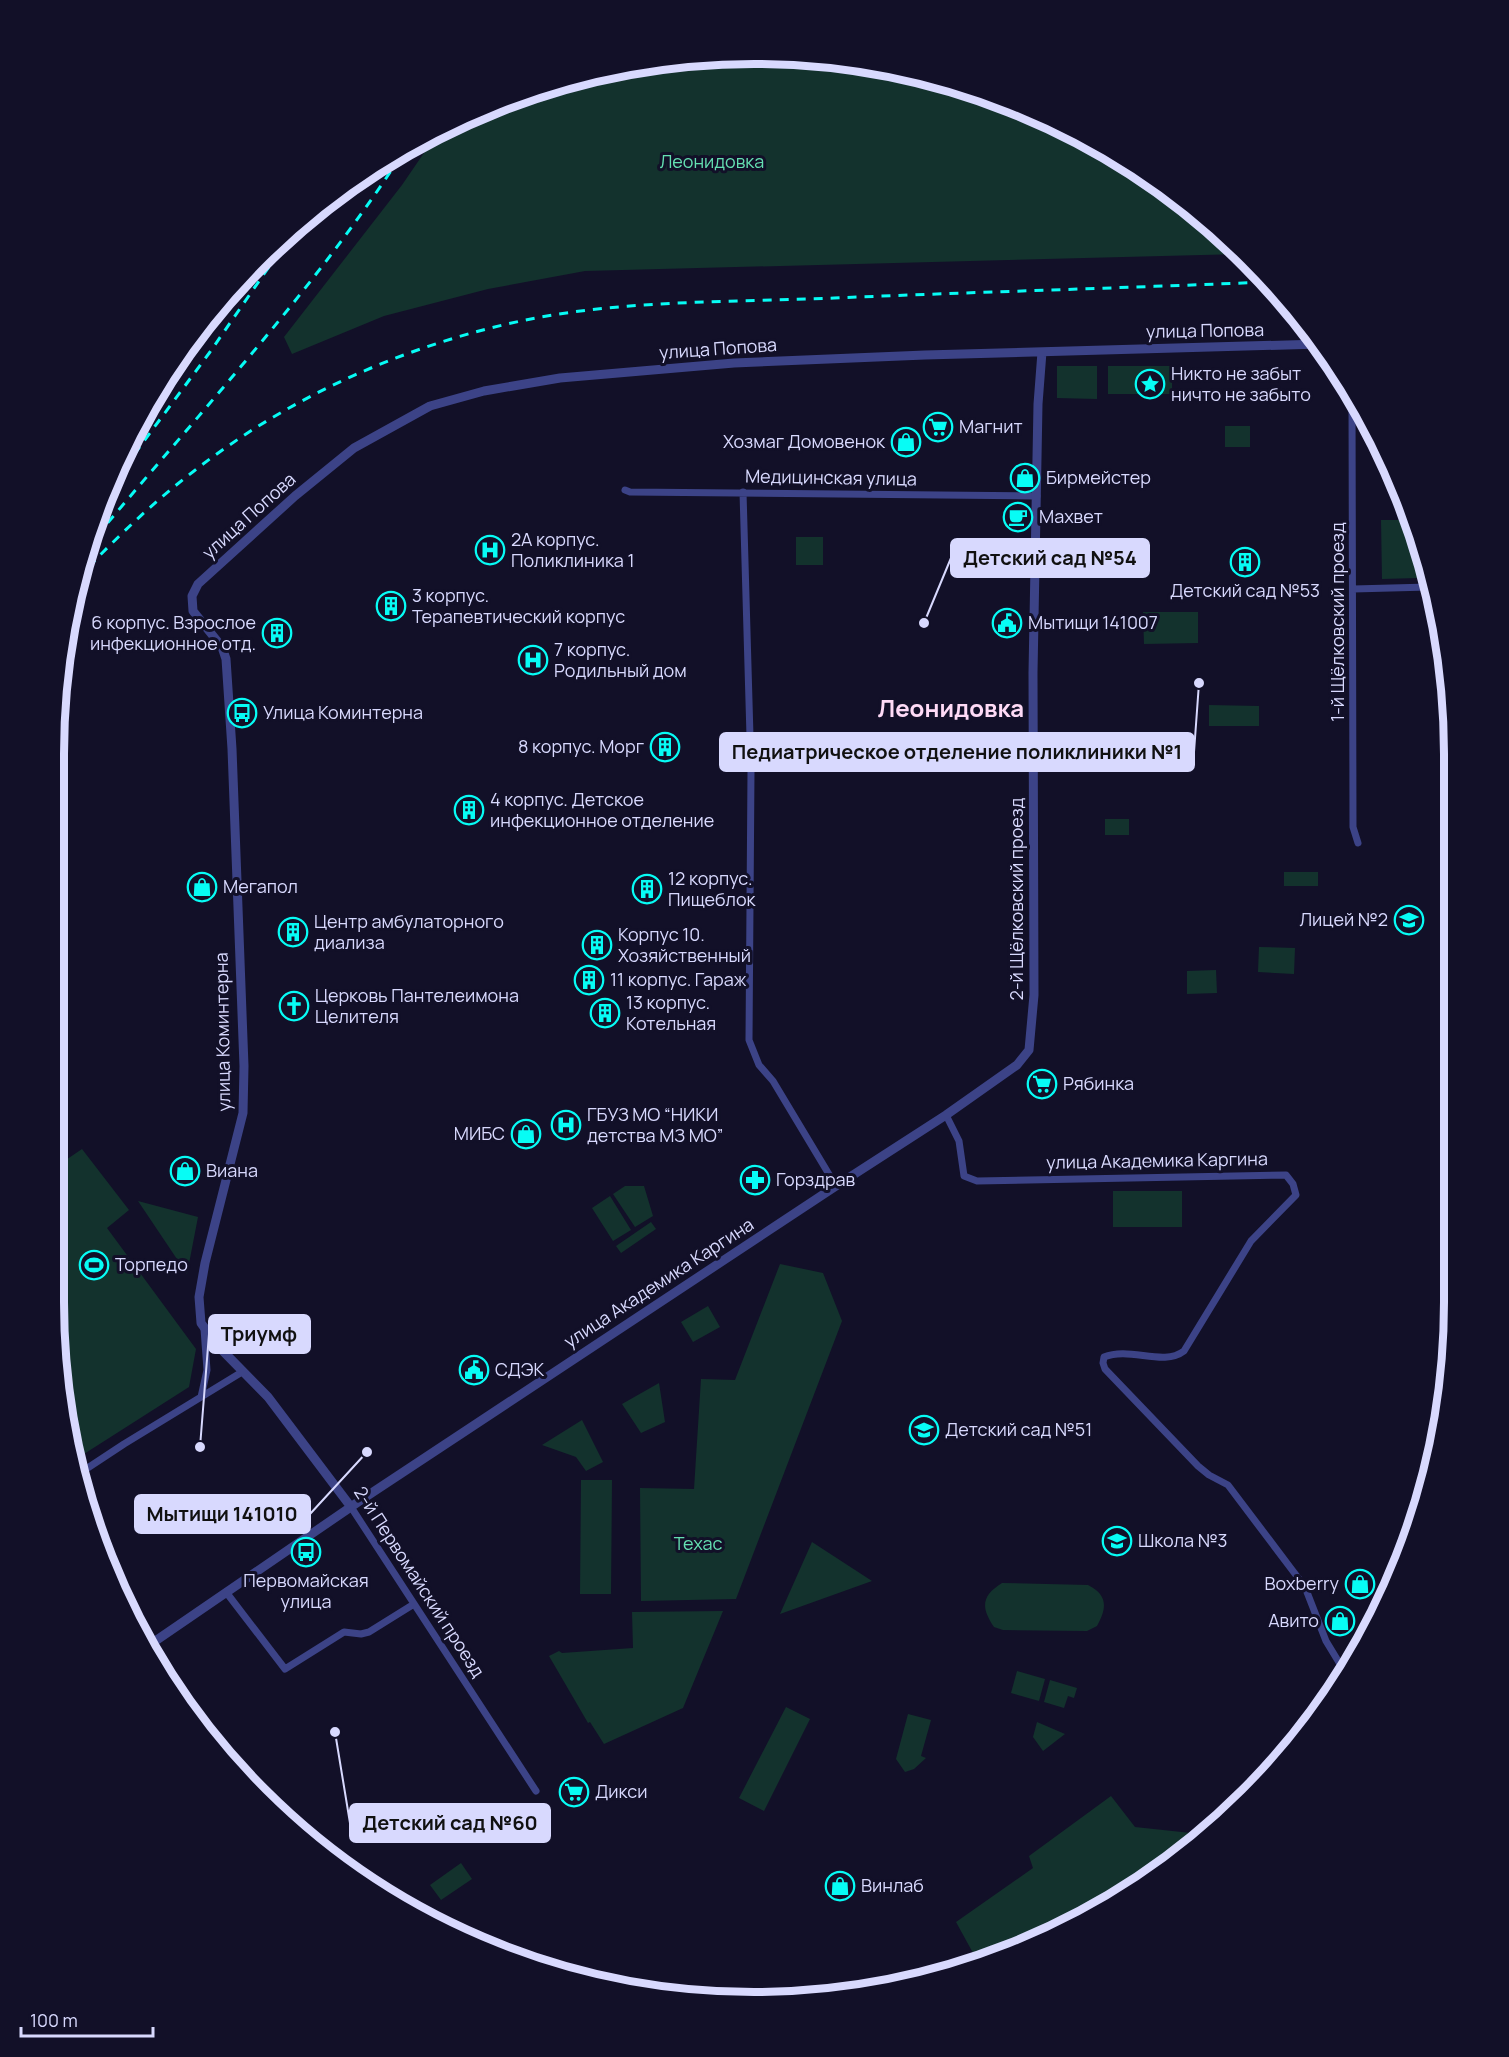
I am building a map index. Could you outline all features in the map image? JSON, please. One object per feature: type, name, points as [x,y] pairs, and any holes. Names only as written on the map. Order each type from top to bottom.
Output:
[{"type":"street","name":"улица Попова","points":[[192,596],[198,584],[296,496],[354,448],[429,406],[484,391],[561,378],[734,363],[1310,345]]},
{"type":"street","name":"2-й Щёлковский проезд","points":[[1029,1050],[1034,995],[1033,674],[1038,404],[1042,352]]},
{"type":"street","name":"1-й Щёлковский проезд","points":[[1352,410],[1353,827],[1358,843]]},
{"type":"street","name":"Медицинская улица","points":[[625,490],[630,492],[1037,496]]},
{"type":"street","points":[[743,492],[751,771],[749,1040],[759,1065],[773,1081],[836,1186]]},
{"type":"street","points":[[1353,589],[1424,587]]},
{"type":"street","name":"улица Коминтерна","points":[[192,596],[193,611],[222,646],[226,659],[232,748],[244,1066],[243,1113],[205,1263],[199,1298],[201,1323],[204,1329]]},
{"type":"street","name":"улица Академика Каргина","points":[[153,1641],[351,1507],[946,1115],[1017,1065],[1029,1050]]},
{"type":"street","name":"улица Академика Каргина","points":[[946,1115],[959,1141],[964,1176],[977,1181],[1286,1175],[1293,1184],[1296,1195],[1251,1241],[1184,1351],[1167,1358],[1115,1353],[1104,1357],[1103,1363],[1105,1369],[1198,1466],[1228,1485],[1305,1587],[1326,1641],[1341,1666]]},
{"type":"street","points":[[85,1470],[242,1372],[204,1329]]},
{"type":"street","points":[[201,1396],[207,1370],[204,1329]]},
{"type":"street","name":"2-й Первомайский проезд","points":[[242,1372],[268,1397],[351,1507],[536,1791]]},
{"type":"street","points":[[226,1592],[285,1669],[344,1632],[361,1634],[369,1632],[414,1604]]},
{"type":"green space","name":"Леонидовка","points":[[754,64],[800,66],[845,70],[933,88],[1019,117],[1100,157],[1138,181],[1175,207],[1229,254],[585,271],[488,289],[384,316],[292,354],[284,337],[402,185],[428,147],[490,117],[576,88],[664,70]]},
{"type":"green space","points":[[1057,366],[1097,366],[1097,399],[1057,398]]},
{"type":"green space","points":[[1108,366],[1172,366],[1172,394],[1108,394]]},
{"type":"green space","points":[[1225,426],[1250,426],[1250,447],[1225,447]]},
{"type":"green space","points":[[1381,520],[1403,520],[1418,566],[1418,578],[1382,579]]},
{"type":"green space","points":[[796,537],[823,537],[823,565],[796,565]]},
{"type":"green space","points":[[1143,612],[1198,612],[1198,643],[1144,644]]},
{"type":"green space","points":[[1209,705],[1259,706],[1259,726],[1209,726]]},
{"type":"green space","points":[[1105,819],[1129,819],[1129,835],[1105,835]]},
{"type":"green space","points":[[1284,872],[1318,872],[1318,886],[1284,886]]},
{"type":"green space","points":[[1259,947],[1295,948],[1294,974],[1258,972]]},
{"type":"green space","points":[[1216,970],[1217,993],[1187,994],[1187,971]]},
{"type":"green space","name":"Торпедо","points":[[82,1149],[129,1210],[107,1228],[196,1349],[189,1387],[84,1454],[81,1449],[70,1393],[66,1348],[65,1161]]},
{"type":"green space","points":[[625,1186],[644,1186],[653,1216],[635,1227],[613,1194]]},
{"type":"green space","points":[[1113,1191],[1182,1191],[1182,1227],[1113,1227]]},
{"type":"green space","points":[[610,1196],[631,1230],[613,1241],[592,1208]]},
{"type":"green space","points":[[138,1201],[198,1217],[187,1274]]},
{"type":"green space","points":[[651,1222],[656,1229],[621,1253],[616,1246]]},
{"type":"green space","name":"Техас","points":[[780,1264],[823,1273],[842,1321],[736,1599],[641,1601],[640,1488],[694,1489],[701,1379],[735,1380]]},
{"type":"green space","points":[[708,1306],[720,1327],[693,1342],[681,1322]]},
{"type":"green space","points":[[659,1383],[665,1422],[641,1433],[622,1404]]},
{"type":"green space","points":[[582,1420],[603,1462],[586,1471],[576,1457],[542,1445]]},
{"type":"green space","points":[[581,1480],[612,1480],[611,1594],[580,1594]]},
{"type":"green space","points":[[812,1542],[872,1581],[780,1614]]},
{"type":"green space","points":[[1002,1583],[1088,1585],[1095,1589],[1102,1598],[1103,1613],[1097,1626],[1087,1631],[1003,1630],[994,1627],[985,1608],[990,1593]]},
{"type":"green space","points":[[723,1611],[683,1708],[604,1744],[590,1722],[588,1723],[549,1656],[559,1651],[562,1653],[633,1648],[632,1612]]},
{"type":"green space","points":[[1017,1671],[1045,1679],[1039,1701],[1011,1693]]},
{"type":"green space","points":[[1050,1680],[1077,1688],[1074,1698],[1068,1696],[1064,1708],[1044,1702]]},
{"type":"green space","points":[[786,1707],[810,1719],[764,1811],[739,1798]]},
{"type":"green space","points":[[908,1714],[931,1720],[921,1756],[926,1758],[914,1769],[905,1772],[896,1759]]},
{"type":"green space","points":[[1037,1722],[1065,1734],[1043,1751],[1033,1737]]},
{"type":"green space","points":[[1111,1796],[1135,1827],[1193,1835],[1138,1876],[1100,1900],[1019,1940],[975,1956],[956,1922],[1033,1868],[1029,1856]]},
{"type":"green space","points":[[461,1863],[472,1879],[441,1900],[430,1885]]},
{"type":"railway","points":[[102,530],[291,305],[331,255],[393,168]]},
{"type":"railway","points":[[133,457],[210,352],[272,262]]},
{"type":"railway","points":[[92,564],[178,483],[273,417],[359,373],[403,355],[495,327],[541,317],[613,307],[1256,282]]},
{"type":"place","name":"Никто не забыт ничто не забыто","points":[[1150,384]]},
{"type":"place","name":"Магнит","points":[[938,427]]},
{"type":"place","name":"Хозмаг Домовенок","points":[[906,442]]},
{"type":"place","name":"Бирмейстер","points":[[1025,478]]},
{"type":"place","name":"Махвет","points":[[1018,517]]},
{"type":"place","name":"2А корпус. Поликлиника 1","points":[[490,550]]},
{"type":"place","name":"Детский сад №53","points":[[1245,562]]},
{"type":"place","name":"3 корпус. Терапевтический корпус","points":[[391,606]]},
{"type":"place","name":"Детский сад №54","points":[[924,623]]},
{"type":"place","name":"Мытищи 141007","points":[[1007,623]]},
{"type":"place","name":"6 корпус. Взрослое инфекционное отд.","points":[[277,633]]},
{"type":"place","name":"7 корпус. Родильный дом","points":[[533,660]]},
{"type":"place","name":"Педиатрическое отделение поликлиники №1","points":[[1199,683]]},
{"type":"place","name":"Улица Коминтерна","points":[[242,713]]},
{"type":"place","name":"8 корпус. Морг","points":[[665,747]]},
{"type":"place","name":"4 корпус. Детское инфекционное отделение","points":[[469,810]]},
{"type":"place","name":"Мегапол","points":[[202,887]]},
{"type":"place","name":"12 корпус. Пищеблок","points":[[647,889]]},
{"type":"place","name":"Лицей №2","points":[[1409,920]]},
{"type":"place","name":"Центр амбулаторного диализа","points":[[293,932]]},
{"type":"place","name":"Корпус 10. Хозяйственный","points":[[597,945]]},
{"type":"place","name":"11 корпус. Гараж","points":[[589,980]]},
{"type":"place","name":"Церковь Пантелеимона Целителя","points":[[294,1006]]},
{"type":"place","name":"13 корпус. Котельная","points":[[605,1013]]},
{"type":"place","name":"Рябинка","points":[[1042,1084]]},
{"type":"place","name":"ГБУЗ МО “НИКИ детства МЗ МО”","points":[[566,1125]]},
{"type":"place","name":"МИБС","points":[[526,1134]]},
{"type":"place","name":"Виана","points":[[185,1171]]},
{"type":"place","name":"Горздрав","points":[[755,1180]]},
{"type":"place","name":"Торпедо","points":[[94,1265]]},
{"type":"place","name":"СДЭК","points":[[474,1370]]},
{"type":"place","name":"Детский сад №51","points":[[924,1430]]},
{"type":"place","name":"Триумф","points":[[200,1447]]},
{"type":"place","name":"Мытищи 141010","points":[[367,1452]]},
{"type":"place","name":"Школа №3","points":[[1117,1541]]},
{"type":"place","name":"Первомайская улица","points":[[306,1552]]},
{"type":"place","name":"Boxberry","points":[[1360,1584]]},
{"type":"place","name":"Авито","points":[[1340,1621]]},
{"type":"place","name":"Детский сад №60","points":[[335,1732]]},
{"type":"place","name":"Дикси","points":[[574,1792]]},
{"type":"place","name":"Винлаб","points":[[840,1886]]},
{"type":"district","name":"Леонидовка","points":[[951,709]]}]
